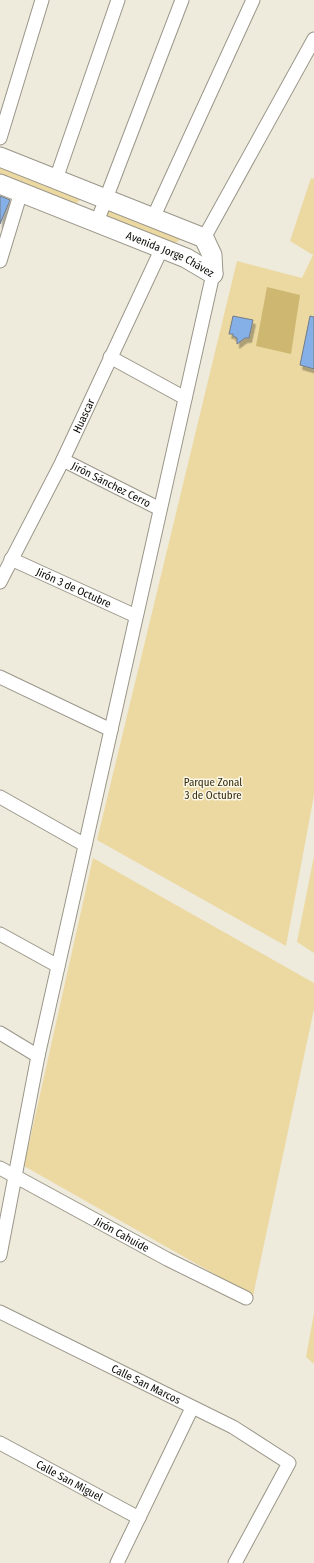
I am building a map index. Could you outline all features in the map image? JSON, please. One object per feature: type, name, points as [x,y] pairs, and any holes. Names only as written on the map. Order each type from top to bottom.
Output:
[{"type":"street","points":[[0,138],[42,0]]},
{"type":"street","points":[[56,179],[118,0]]},
{"type":"street","points":[[97,222],[182,0]]},
{"type":"street","points":[[153,218],[253,0]]},
{"type":"street","points":[[0,157],[204,238],[314,39]]},
{"type":"street","name":"Avenida Jorge Chávez","points":[[0,184],[186,258],[213,274]]},
{"type":"street","points":[[0,261],[21,192]]},
{"type":"street","name":"Avenida Jorge Chávez","points":[[204,238],[212,255],[213,274]]},
{"type":"street","name":"Huascar","points":[[0,582],[62,460],[162,248]]},
{"type":"street","points":[[0,1255],[38,1056],[213,274]]},
{"type":"street","points":[[110,357],[185,398]]},
{"type":"street","name":"Jirón Sánchez Cerro","points":[[62,460],[160,509]]},
{"type":"street","name":"Jirón 3 de Octubre","points":[[11,559],[136,616]]},
{"type":"street","points":[[0,677],[111,730]]},
{"type":"street","points":[[0,797],[85,845]]},
{"type":"street","points":[[0,934],[58,966]]},
{"type":"street","points":[[0,1033],[38,1056]]},
{"type":"street","name":"Jirón Cahuide","points":[[0,1168],[167,1259],[246,1298]]},
{"type":"street","name":"Calle San Marcos","points":[[0,1312],[233,1427],[289,1463],[235,1563]]},
{"type":"street","points":[[116,1563],[192,1408]]},
{"type":"street","name":"Calle San Miguel","points":[[0,1443],[139,1518]]},
{"type":"green space","points":[[0,163],[77,193],[80,200],[74,206],[0,176]]},
{"type":"green space","name":"Parque Zonal 3 de Octubre","points":[[311,178],[314,179],[314,795],[286,946],[97,840],[237,261],[302,278],[313,255],[290,241]]},
{"type":"green space","points":[[111,206],[179,233],[181,239],[174,244],[104,218]]},
{"type":"green space","points":[[314,856],[314,953],[297,942]]},
{"type":"green space","points":[[93,858],[314,983],[314,1009],[253,1296],[24,1166]]},
{"type":"green space","points":[[314,1313],[314,1364],[306,1357]]},
{"type":"shaded area","points":[[267,287],[300,295],[291,354],[256,346]]},
{"type":"building","points":[[0,196],[10,200],[0,224]]},
{"type":"building","points":[[233,316],[253,320],[249,338],[245,338],[237,344],[237,338],[233,336],[233,334],[229,334]]},
{"type":"building","points":[[310,316],[314,317],[314,369],[300,365]]}]
